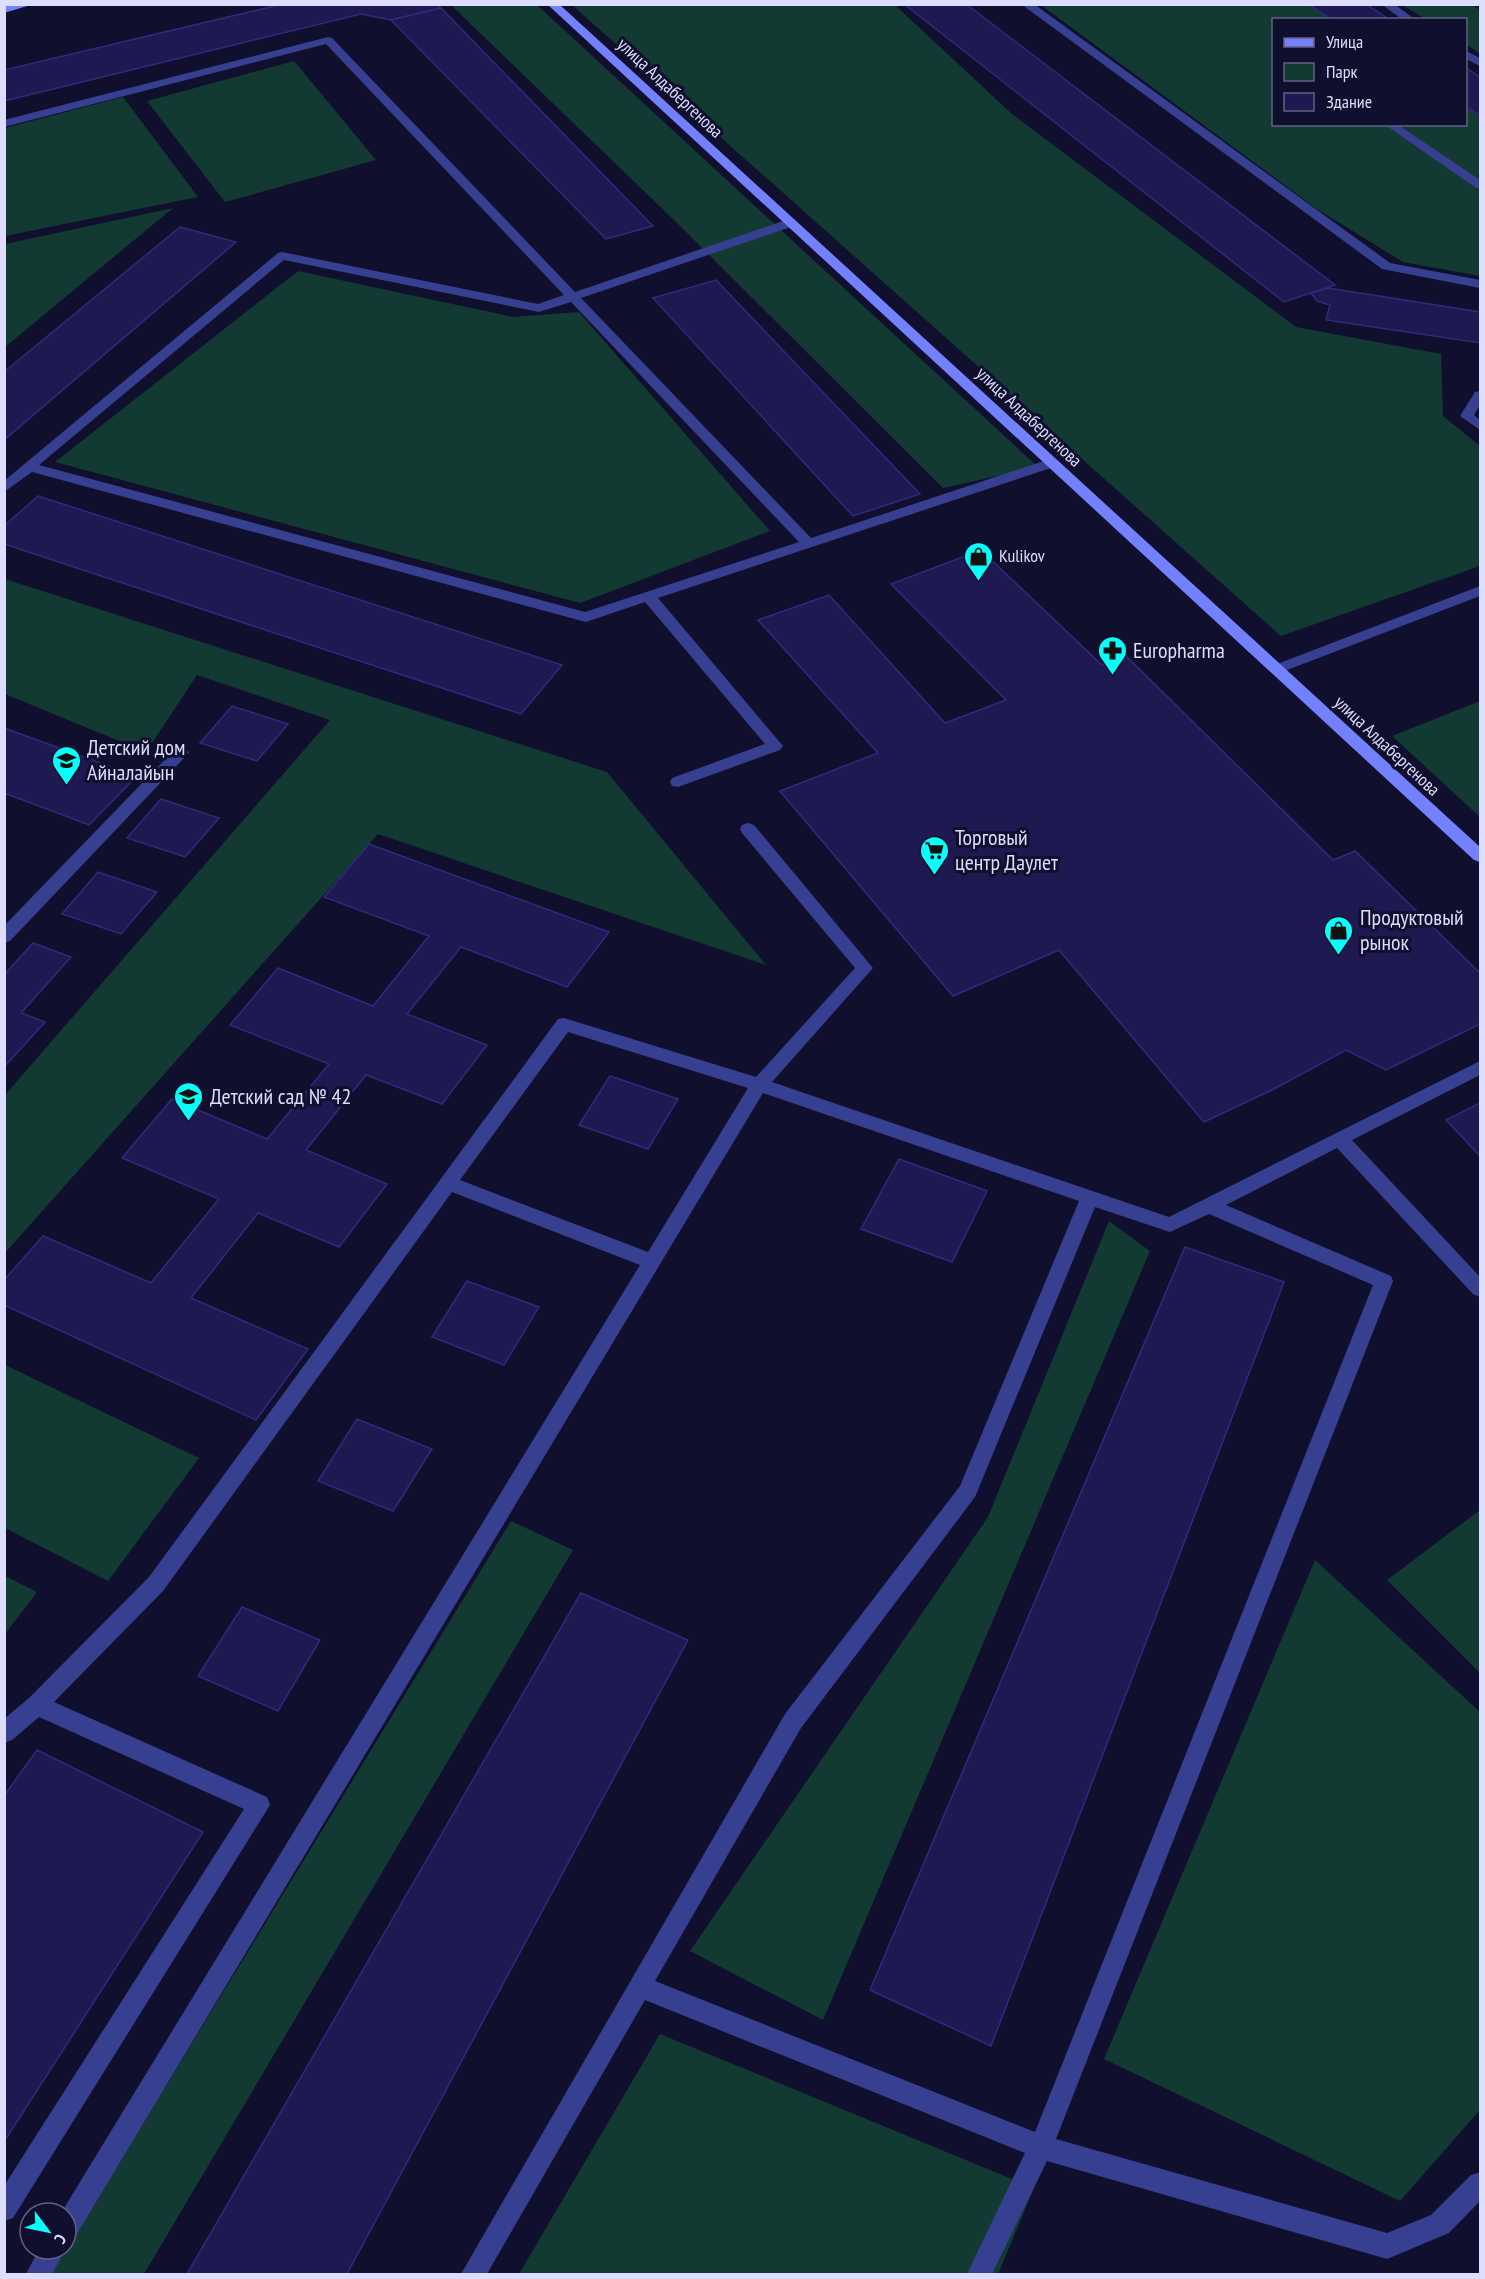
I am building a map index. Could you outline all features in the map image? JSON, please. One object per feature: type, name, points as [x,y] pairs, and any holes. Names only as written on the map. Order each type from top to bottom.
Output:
[{"type":"street","points":[[4,10],[29,4]]},
{"type":"street","name":"улица Алдабергенова","points":[[552,4],[1480,856]]},
{"type":"street","points":[[1026,4],[1386,266],[1480,284]]},
{"type":"street","points":[[1386,4],[1407,18]]},
{"type":"street","points":[[4,124],[328,40],[808,543]]},
{"type":"street","points":[[1467,55],[1480,63]]},
{"type":"street","points":[[1392,126],[1480,184]]},
{"type":"street","points":[[4,488],[282,256],[539,308],[790,223]]},
{"type":"street","points":[[1480,395],[1467,416],[1480,426]]},
{"type":"street","points":[[30,467],[586,617],[1052,463]]},
{"type":"street","points":[[1277,669],[1480,591]]},
{"type":"street","points":[[648,596],[775,746],[678,782]]},
{"type":"street","points":[[4,937],[181,752]]},
{"type":"street","points":[[78,2208],[650,1261],[759,1085],[864,968],[748,829]]},
{"type":"street","points":[[4,1733],[37,1705],[156,1584],[564,1024],[759,1085],[1170,1225],[1480,1067]]},
{"type":"street","points":[[1340,1139],[1480,1289]]},
{"type":"street","points":[[448,1183],[650,1261]]},
{"type":"street","points":[[473,2274],[793,1721],[968,1491],[1090,1198]]},
{"type":"street","points":[[979,2274],[1041,2147],[1384,1281],[1209,1206]]},
{"type":"street","points":[[4,2209],[258,1805],[37,1705]]},
{"type":"street","points":[[639,1986],[1041,2147],[1387,2246],[1440,2224],[1480,2184]]},
{"type":"street","points":[[38,2274],[46,2261]]},
{"type":"green space","points":[[451,5],[537,5],[1038,467],[943,488],[675,221]]},
{"type":"green space","points":[[572,5],[895,5],[1012,114],[1296,327],[1441,354],[1443,416],[1480,446],[1480,566],[1281,636]]},
{"type":"green space","points":[[1041,5],[1317,5],[1336,18],[1272,18],[1272,126],[1467,126],[1467,108],[1480,117],[1480,276],[1403,262],[1317,209]]},
{"type":"green space","points":[[1402,5],[1472,5],[1480,10],[1480,54],[1467,45],[1467,18],[1424,18]]},
{"type":"green space","points":[[294,61],[376,160],[225,202],[147,101]]},
{"type":"green space","points":[[123,97],[198,197],[5,236],[5,128]]},
{"type":"green space","points":[[173,208],[5,347],[5,244]]},
{"type":"green space","points":[[298,271],[513,317],[579,312],[770,531],[580,603],[55,462]]},
{"type":"green space","points":[[5,579],[607,772],[766,965],[378,834],[5,1253],[5,1095],[330,720],[197,675],[146,752],[5,694]]},
{"type":"green space","points":[[1480,701],[1480,817],[1392,736]]},
{"type":"green space","points":[[1109,1221],[1150,1251],[823,2020],[690,1951],[988,1517]]},
{"type":"green space","points":[[5,1365],[199,1458],[108,1581],[5,1528]]},
{"type":"green space","points":[[1480,1510],[1480,1673],[1387,1580]]},
{"type":"green space","points":[[511,1521],[573,1550],[144,2274],[51,2274],[59,2261],[78,2261],[78,2230]]},
{"type":"green space","points":[[1315,1560],[1480,1712],[1480,2110],[1400,2201],[1104,2059]]},
{"type":"green space","points":[[5,1576],[37,1592],[5,1634]]},
{"type":"green space","points":[[660,2034],[1034,2188],[998,2274],[519,2274]]},
{"type":"building","points":[[283,4],[436,4],[441,8],[391,20],[361,14],[4,101],[4,70]]},
{"type":"building","points":[[904,4],[966,4],[1335,285],[1284,302]]},
{"type":"building","points":[[1319,4],[1366,4],[1387,18],[1329,18],[1312,7]]},
{"type":"building","points":[[441,8],[653,226],[606,239],[391,20]]},
{"type":"building","points":[[1467,69],[1480,77],[1480,116],[1467,107]]},
{"type":"building","points":[[180,227],[236,242],[4,440],[4,372]]},
{"type":"building","points":[[716,280],[920,494],[853,516],[653,298]]},
{"type":"building","points":[[1328,288],[1480,312],[1480,343],[1326,320],[1330,305],[1317,301],[1311,293]]},
{"type":"building","points":[[38,496],[562,665],[521,714],[4,544],[4,526]]},
{"type":"building","points":[[981,550],[1102,665],[1125,655],[1333,860],[1355,851],[1480,973],[1480,1024],[1386,1070],[1346,1050],[1272,1090],[1204,1122],[1059,950],[953,996],[780,791],[878,753],[758,620],[829,595],[945,723],[1006,700],[891,584]]},
{"type":"building","points":[[232,706],[288,724],[257,761],[200,743]]},
{"type":"building","name":"Детский дом Айналайын","points":[[4,728],[137,776],[89,825],[4,793]]},
{"type":"building","points":[[161,799],[219,818],[185,857],[127,838]]},
{"type":"building","name":"Детский сад № 42","points":[[369,844],[609,932],[567,987],[461,947],[407,1014],[487,1045],[442,1104],[366,1075],[306,1150],[387,1184],[339,1247],[258,1213],[191,1298],[308,1349],[256,1420],[4,1305],[4,1280],[43,1236],[151,1283],[219,1199],[122,1158],[172,1099],[267,1139],[329,1064],[230,1025],[278,968],[373,1006],[429,936],[324,897]]},
{"type":"building","points":[[98,872],[157,892],[121,934],[62,914]]},
{"type":"building","points":[[33,943],[71,957],[21,1013],[45,1022],[4,1067],[4,975]]},
{"type":"building","points":[[610,1076],[678,1099],[648,1149],[579,1125]]},
{"type":"building","points":[[1480,1103],[1480,1156],[1446,1120]]},
{"type":"building","points":[[899,1159],[987,1191],[952,1262],[861,1229]]},
{"type":"building","points":[[1185,1247],[1284,1282],[991,2046],[870,1990]]},
{"type":"building","points":[[467,1281],[539,1307],[504,1365],[432,1337]]},
{"type":"building","points":[[357,1419],[432,1449],[393,1511],[318,1481]]},
{"type":"building","points":[[581,1593],[688,1640],[347,2274],[187,2274]]},
{"type":"building","points":[[242,1607],[320,1640],[278,1711],[198,1676]]},
{"type":"building","points":[[37,1750],[203,1832],[4,2142],[4,1796]]},
{"type":"place","name":"Kulikov","points":[[978,582]]},
{"type":"place","name":"Europharma","points":[[1112,676]]},
{"type":"place","name":"Детский дом Айналайын","points":[[66,786]]},
{"type":"place","name":"Торговый центр Даулет","points":[[934,876]]},
{"type":"place","name":"Продуктовый рынок","points":[[1339,956]]},
{"type":"place","name":"Детский сад № 42","points":[[189,1122]]}]
